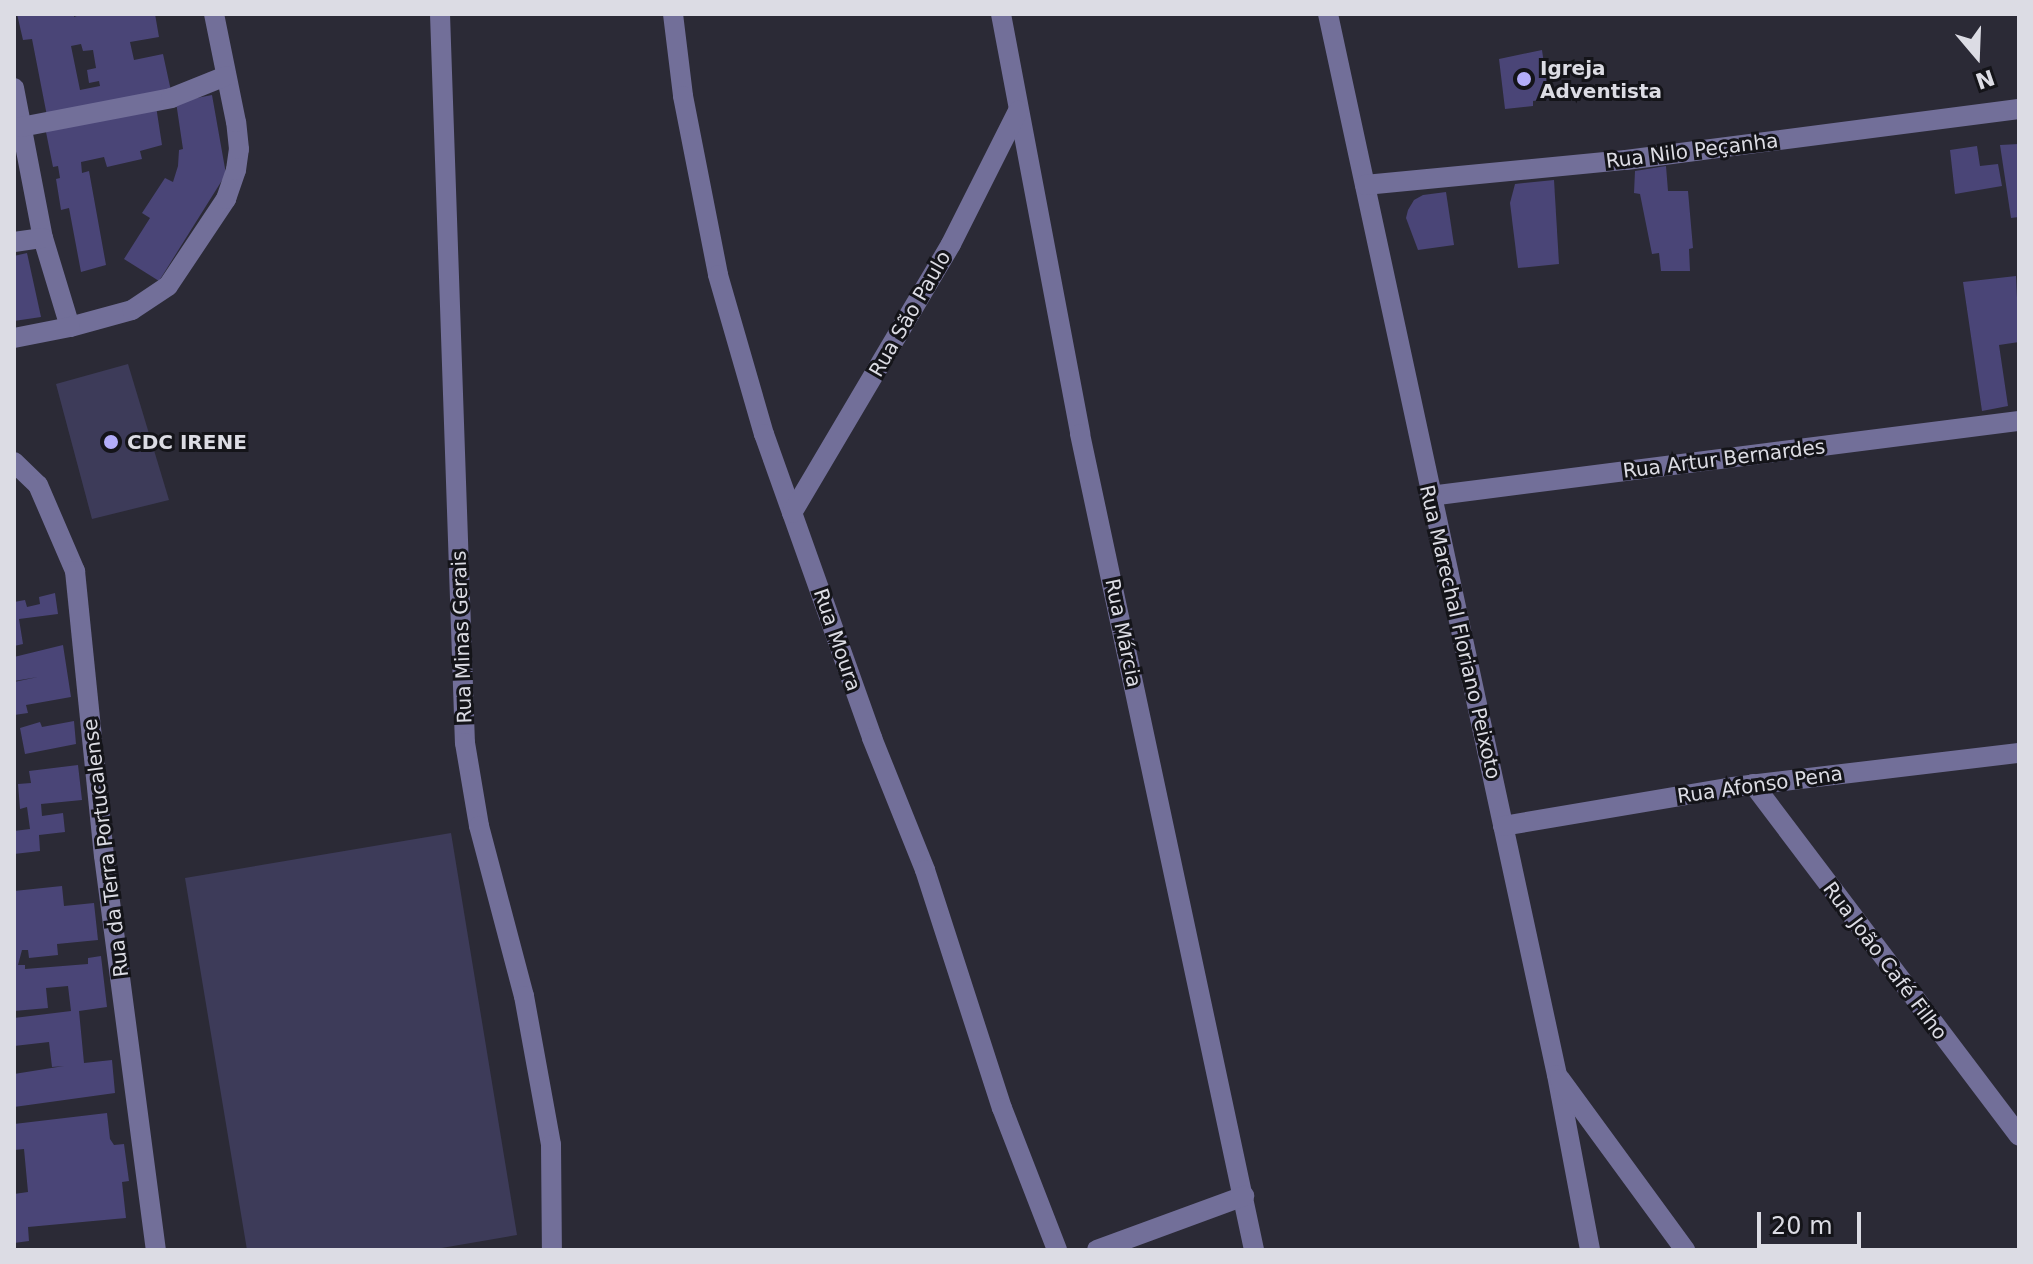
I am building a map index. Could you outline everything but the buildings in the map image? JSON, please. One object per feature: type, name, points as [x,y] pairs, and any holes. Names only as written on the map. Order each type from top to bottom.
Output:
[{"type":"street","points":[[14,338],[70,327],[132,310],[150,301],[185,262],[226,199],[239,149],[214,14]]},
{"type":"street","name":"Rua Minas Gerais","points":[[440,14],[465,743],[479,826],[524,996],[551,1145],[552,1250]]},
{"type":"street","name":"Rua Moura","points":[[673,14],[683,96],[718,275],[764,434],[872,738],[925,870],[1002,1108],[1057,1250]]},
{"type":"street","name":"Rua Márcia","points":[[1001,14],[1084,450],[1254,1250]]},
{"type":"street","name":"Rua Marechal Floriano Peixoto","points":[[1328,14],[1557,1075],[1590,1250]]},
{"type":"street","points":[[21,127],[171,98],[226,76]]},
{"type":"street","points":[[15,97],[43,238],[70,327]]},
{"type":"street","name":"Rua Nilo Peçanha","points":[[1365,185],[1626,160],[2019,109]]},
{"type":"street","name":"Rua São Paulo","points":[[792,513],[951,244],[1018,111]]},
{"type":"street","points":[[14,242],[43,238]]},
{"type":"street","name":"Rua Artur Bernardes","points":[[1430,496],[2019,421]]},
{"type":"street","name":"Rua da Terra Portucalense","points":[[14,462],[38,485],[75,571],[104,856],[156,1250]]},
{"type":"street","name":"Rua Afonso Pena","points":[[1503,826],[1753,784],[2019,753]]},
{"type":"street","name":"Rua João Café Filho","points":[[1753,784],[2019,1136]]},
{"type":"street","points":[[1557,1075],[1685,1250]]},
{"type":"street","points":[[1097,1250],[1244,1196]]},
{"type":"shaded area","name":"CDC IRENE","points":[[128,364],[169,500],[92,519],[56,384]]},
{"type":"shaded area","points":[[451,833],[517,1235],[430,1250],[247,1250],[185,878]]},
{"type":"place","name":"Igreja Adventista","points":[[1524,79]]},
{"type":"place","name":"CDC IRENE","points":[[111,442]]}]
